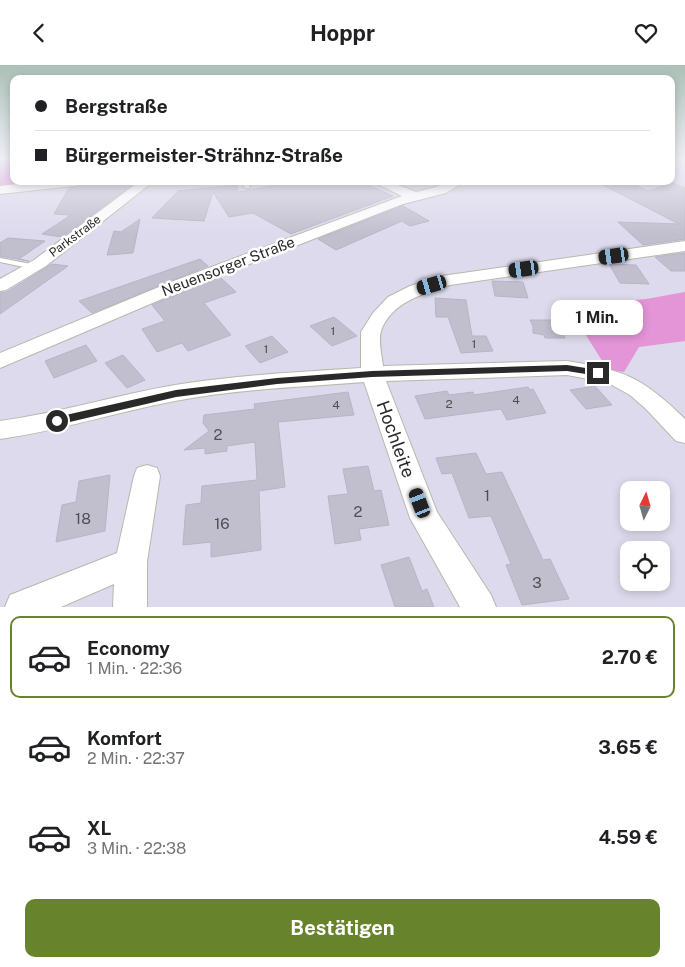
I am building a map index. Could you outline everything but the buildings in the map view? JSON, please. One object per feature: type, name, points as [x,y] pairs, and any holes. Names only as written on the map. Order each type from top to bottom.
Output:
[{"type":"street","points":[[0,190],[46,185]]},
{"type":"street","name":"Parkstraße","points":[[0,286],[33,267],[143,185]]},
{"type":"street","points":[[387,185],[416,197]]},
{"type":"street","points":[[407,185],[416,197]]},
{"type":"street","name":"Neuensorger Straße","points":[[0,361],[177,286],[398,201],[441,190],[452,185]]},
{"type":"street","name":"Hochleite","points":[[479,607],[425,518],[372,374],[371,332],[380,317],[394,301],[416,289],[448,280],[685,246]]},
{"type":"street","points":[[0,429],[38,425],[176,393],[277,381],[372,374],[567,368],[598,373],[620,380],[636,388],[682,427]]},
{"type":"street","points":[[130,607],[131,562],[147,476]]},
{"type":"street","points":[[22,607],[131,562]]},
{"type":"lane","points":[[0,260],[33,267]]},
{"type":"shaded area","points":[[0,184],[11,185],[0,187]]},
{"type":"shaded area","points":[[685,292],[685,341],[639,347],[624,372],[608,370],[568,307],[646,299]]},
{"type":"route","points":[[57,421],[176,393],[277,381],[372,374],[567,368],[598,373]]}]
